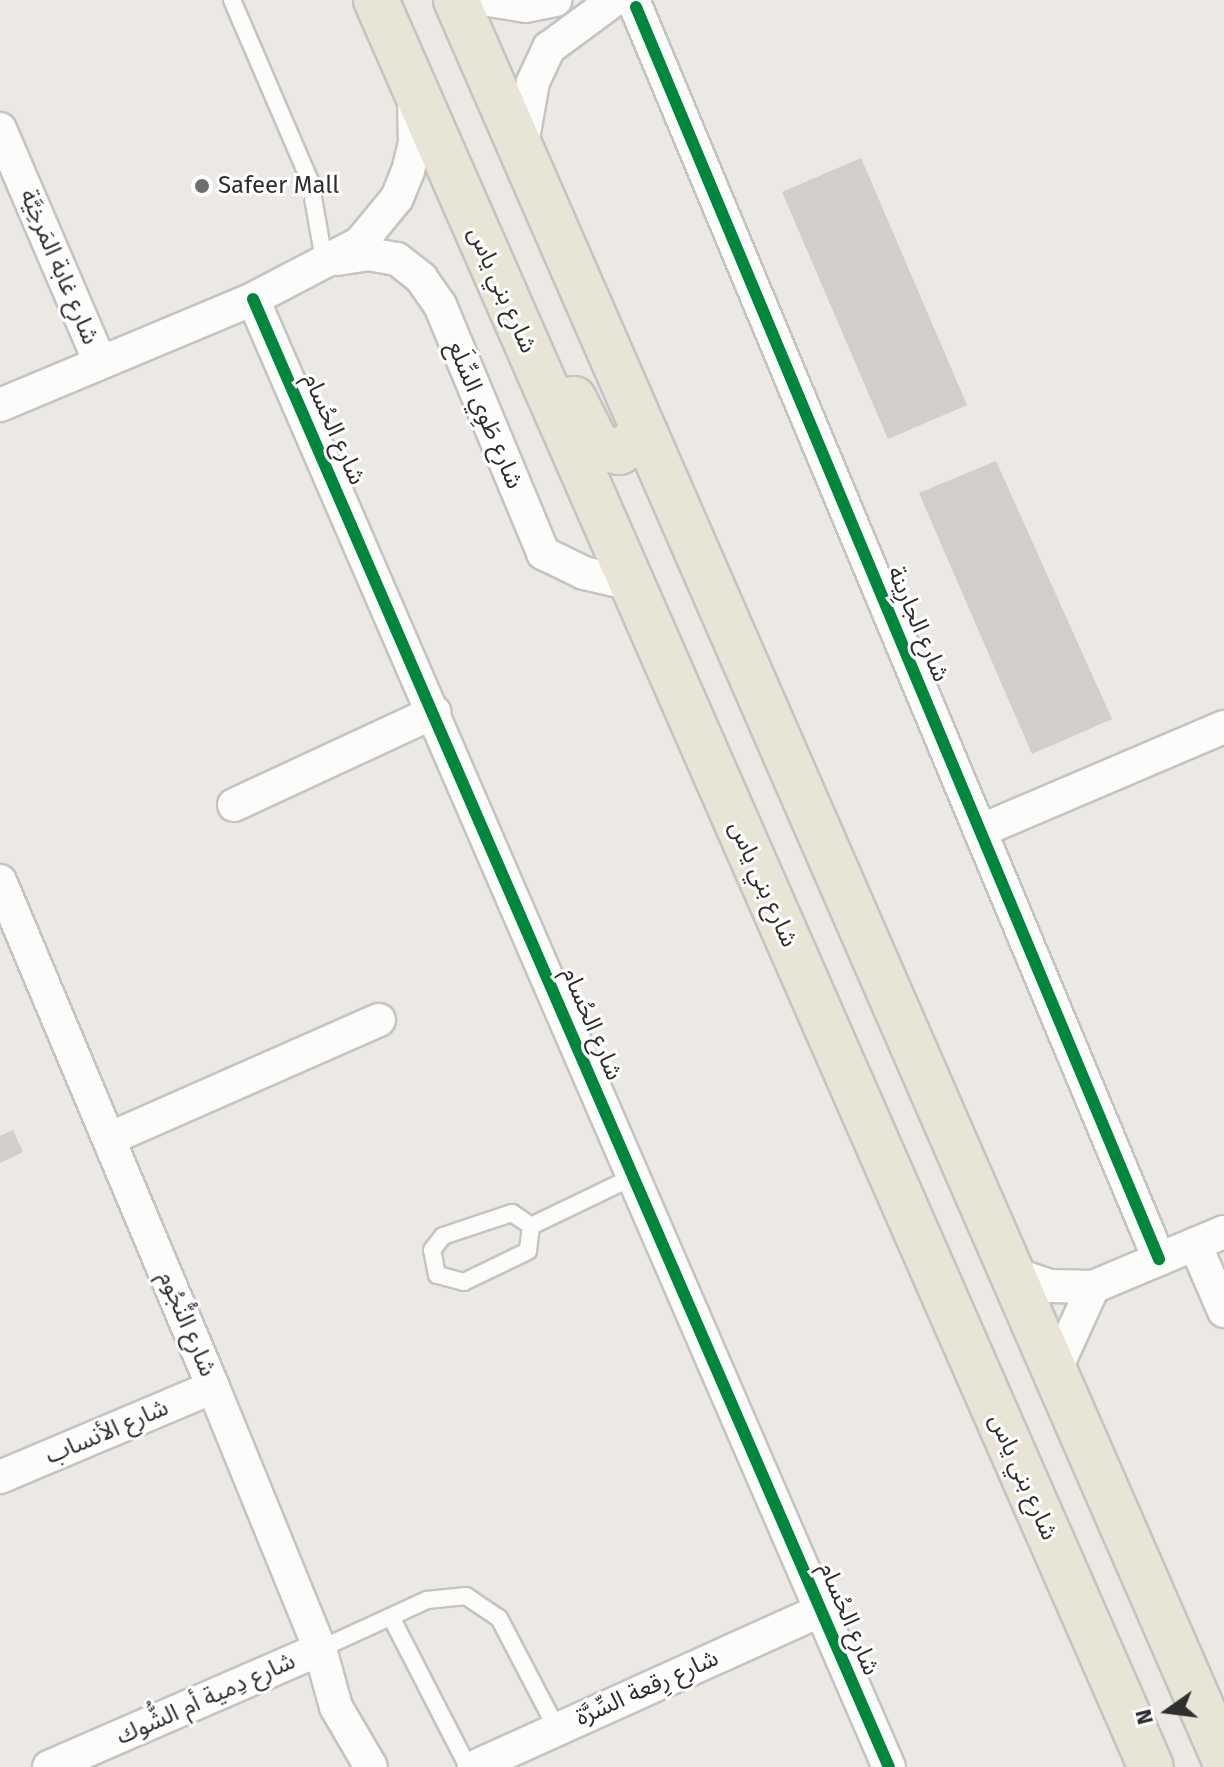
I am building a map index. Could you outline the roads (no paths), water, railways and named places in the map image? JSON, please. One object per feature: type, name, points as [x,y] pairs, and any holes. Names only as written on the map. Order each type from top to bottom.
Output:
[{"type":"main road","name":"شارع بني ياس","points":[[376,0],[1151,1767]]},
{"type":"main road","points":[[456,0],[1224,1759]]},
{"type":"main road","points":[[510,308],[546,336],[598,447],[619,452],[646,434]]},
{"type":"street","points":[[489,0],[525,6],[555,0]]},
{"type":"street","points":[[521,150],[533,82],[549,48],[629,2]]},
{"type":"street","name":"شارع الجارِينة","points":[[629,2],[1159,1259]]},
{"type":"street","name":"شارع طَوِي السِّلَع","points":[[0,405],[253,299],[331,262],[360,243],[397,198],[415,143],[412,85]]},
{"type":"street","name":"شارع غابة المَرخِيَّة","points":[[0,129],[100,362]]},
{"type":"street","name":"شارع طَوِي السِّلَع","points":[[331,262],[368,254],[397,259],[421,278],[440,305],[543,553],[584,573],[631,584]]},
{"type":"street","name":"شارع الحُسام","points":[[253,299],[889,1767]]},
{"type":"street","points":[[234,805],[434,712]]},
{"type":"street","points":[[980,831],[1221,737]]},
{"type":"street","name":"شارع النُّجُوم","points":[[0,881],[320,1649],[336,1707],[371,1767]]},
{"type":"street","points":[[109,1139],[379,1020]]},
{"type":"street","points":[[1011,1273],[1050,1286],[1093,1287],[1210,1238],[1224,1311]]},
{"type":"street","points":[[1054,1373],[1093,1287]]},
{"type":"street","name":"شارع الأنساب","points":[[0,1477],[213,1387]]},
{"type":"street","name":"شارع رِقعة السِّرَّة","points":[[471,1767],[821,1610]]},
{"type":"street","name":"شارع دِمية أم الشُّوك","points":[[49,1767],[94,1758],[320,1649]]},
{"type":"lane","points":[[232,0],[310,181],[331,262]]},
{"type":"lane","points":[[531,1226],[633,1177]]},
{"type":"lane","points":[[512,1213],[531,1226],[528,1251],[464,1282],[444,1281],[432,1267],[432,1250],[443,1236],[512,1213]]},
{"type":"lane","points":[[320,1649],[452,1594],[490,1608],[557,1729]]},
{"type":"lane","points":[[391,1617],[471,1767]]},
{"type":"place","name":"Safeer Mall","points":[[202,186]]}]
